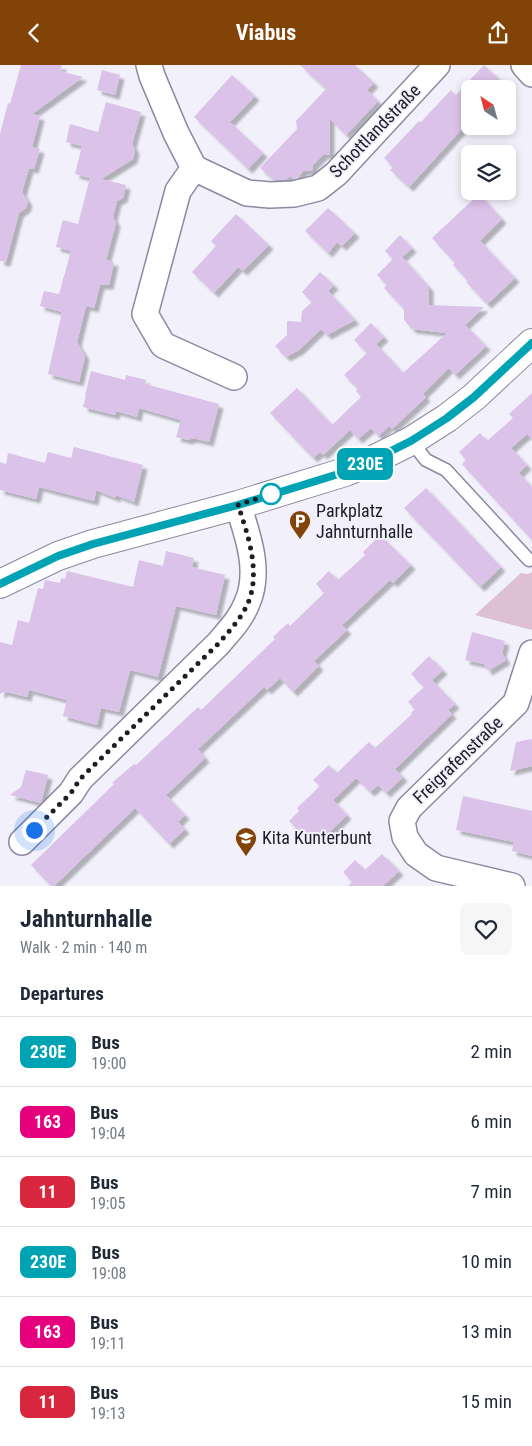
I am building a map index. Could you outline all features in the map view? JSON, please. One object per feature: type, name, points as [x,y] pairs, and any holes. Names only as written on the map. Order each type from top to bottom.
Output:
[{"type":"street","points":[[149,65],[176,133],[194,168],[178,191],[145,314],[163,345],[234,377]]},
{"type":"street","name":"Schottlandstraße","points":[[194,168],[247,193],[270,195],[294,194],[318,188],[336,174],[437,65]]},
{"type":"street","points":[[0,584],[58,556],[93,544],[238,505],[345,472],[411,441],[447,418],[474,397],[532,343]]},
{"type":"street","points":[[22,842],[71,793],[80,779],[218,644],[236,623],[248,602],[253,577],[251,551],[238,505]]},
{"type":"street","name":"Freigrafenstraße","points":[[512,886],[436,868],[416,855],[405,837],[402,821],[409,808],[516,703],[532,653]]},
{"type":"lane","points":[[411,441],[426,460],[446,470],[529,561]]},
{"type":"shaded area","points":[[532,572],[532,630],[475,615],[521,573],[528,574]]},
{"type":"building","points":[[21,65],[62,65],[60,71],[83,77],[32,114],[40,116],[32,147],[40,149],[34,169],[29,168],[22,192],[28,202],[26,208],[19,213],[6,262],[0,261],[0,134]]},
{"type":"building","points":[[300,65],[355,65],[374,83],[367,90],[378,101],[346,135],[330,119],[330,155],[324,154],[313,165],[313,170],[303,171],[297,179],[290,176],[286,180],[274,180],[260,168],[297,129],[296,121],[326,89]]},
{"type":"building","points":[[484,65],[500,80],[470,80]]},
{"type":"building","points":[[102,70],[120,75],[115,95],[97,90]]},
{"type":"building","points":[[232,75],[255,96],[230,122],[263,153],[248,169],[194,117]]},
{"type":"building","points":[[451,90],[456,95],[461,90],[461,130],[409,187],[390,170],[393,167],[384,158]]},
{"type":"building","points":[[106,102],[141,112],[132,144],[135,150],[133,159],[101,179],[126,185],[123,198],[117,201],[113,217],[116,223],[106,260],[114,262],[109,285],[100,285],[94,308],[86,306],[77,342],[85,356],[79,382],[48,374],[62,312],[40,306],[44,291],[59,294],[71,251],[56,247],[59,234],[63,220],[78,224],[90,178],[75,174],[82,146],[66,142],[70,124],[98,132]]},
{"type":"building","points":[[473,200],[485,200],[502,219],[480,241],[515,278],[487,304],[466,282],[468,281],[453,265],[455,263],[432,238]]},
{"type":"building","points":[[328,208],[355,233],[342,246],[337,242],[328,253],[305,231]]},
{"type":"building","points":[[236,214],[269,245],[243,271],[238,267],[214,293],[192,272],[216,246],[211,241]]},
{"type":"building","points":[[400,235],[412,248],[402,257],[429,287],[429,305],[484,307],[465,325],[486,346],[455,375],[449,368],[423,394],[426,397],[392,429],[389,426],[378,436],[371,428],[358,439],[350,430],[323,455],[320,452],[313,458],[270,413],[297,388],[332,425],[361,397],[356,391],[358,389],[344,375],[367,353],[354,340],[371,323],[384,337],[376,344],[403,373],[447,333],[412,329],[404,320],[404,309],[384,288],[387,285],[377,275],[393,259],[385,251]]},
{"type":"building","points":[[320,272],[334,285],[328,291],[355,320],[327,335],[321,329],[299,350],[286,357],[275,346],[287,335],[287,321],[301,322],[302,311],[312,302],[302,292]]},
{"type":"building","points":[[91,371],[125,380],[126,375],[146,380],[145,384],[219,404],[209,442],[193,438],[188,440],[176,437],[181,420],[139,408],[137,417],[116,411],[115,415],[83,407]]},
{"type":"building","points":[[532,393],[532,439],[527,434],[511,448],[527,465],[519,473],[532,487],[532,540],[462,464],[466,460],[459,452],[480,433],[487,441],[513,418],[509,414]]},
{"type":"building","points":[[74,447],[143,465],[134,502],[116,495],[116,498],[96,490],[94,501],[39,487],[36,499],[0,490],[0,462],[6,464],[8,453],[45,463],[48,452],[71,458]]},
{"type":"building","points":[[426,488],[501,567],[480,587],[404,508]]},
{"type":"building","points":[[380,535],[411,565],[393,583],[390,580],[342,625],[347,630],[314,661],[319,666],[293,692],[280,678],[267,690],[264,687],[198,749],[205,758],[166,795],[185,815],[178,822],[185,829],[169,844],[135,808],[54,886],[51,886],[31,865],[114,784],[112,783],[134,764],[136,765],[198,707],[201,710],[275,639],[273,637],[288,623],[290,626],[324,593],[316,584],[329,571],[338,580],[365,555],[363,552]]},
{"type":"building","points":[[166,551],[194,558],[192,567],[225,575],[216,615],[176,606],[158,677],[130,670],[119,712],[101,708],[97,725],[63,716],[67,700],[29,690],[27,697],[5,691],[0,694],[0,642],[12,645],[18,620],[29,623],[38,588],[43,589],[45,580],[60,583],[61,578],[65,579],[67,571],[133,587],[139,560],[163,566]]},
{"type":"building","points":[[472,632],[505,641],[502,653],[506,660],[488,671],[484,664],[465,660]]},
{"type":"building","points":[[429,656],[443,670],[432,680],[455,704],[448,710],[452,714],[395,769],[403,777],[386,793],[378,785],[370,792],[356,778],[333,800],[347,815],[320,841],[313,833],[306,839],[289,821],[299,811],[297,808],[320,786],[313,780],[329,765],[337,773],[369,742],[375,748],[412,714],[415,709],[408,702],[424,687],[411,674]]},
{"type":"building","points":[[532,739],[532,766],[510,771],[516,742]]},
{"type":"building","points":[[26,770],[48,775],[41,803],[10,795],[21,787]]},
{"type":"building","points":[[463,796],[532,811],[532,856],[512,851],[514,842],[456,830]]},
{"type":"building","points":[[382,854],[399,871],[383,886],[348,886],[352,882],[343,872],[355,860],[365,870]]},
{"type":"bus line","name":"230E","points":[[0,584],[58,556],[93,544],[238,505],[365,464],[411,441],[447,418],[474,397],[532,343]]},
{"type":"place","name":"Parkplatz Jahnturnhalle","points":[[300,540]]},
{"type":"place","name":"Kita Kunterbunt","points":[[246,857]]},
{"type":"route","points":[[34,830],[71,793],[80,779],[218,644],[236,623],[248,602],[253,577],[251,551],[238,505],[271,494]]}]
